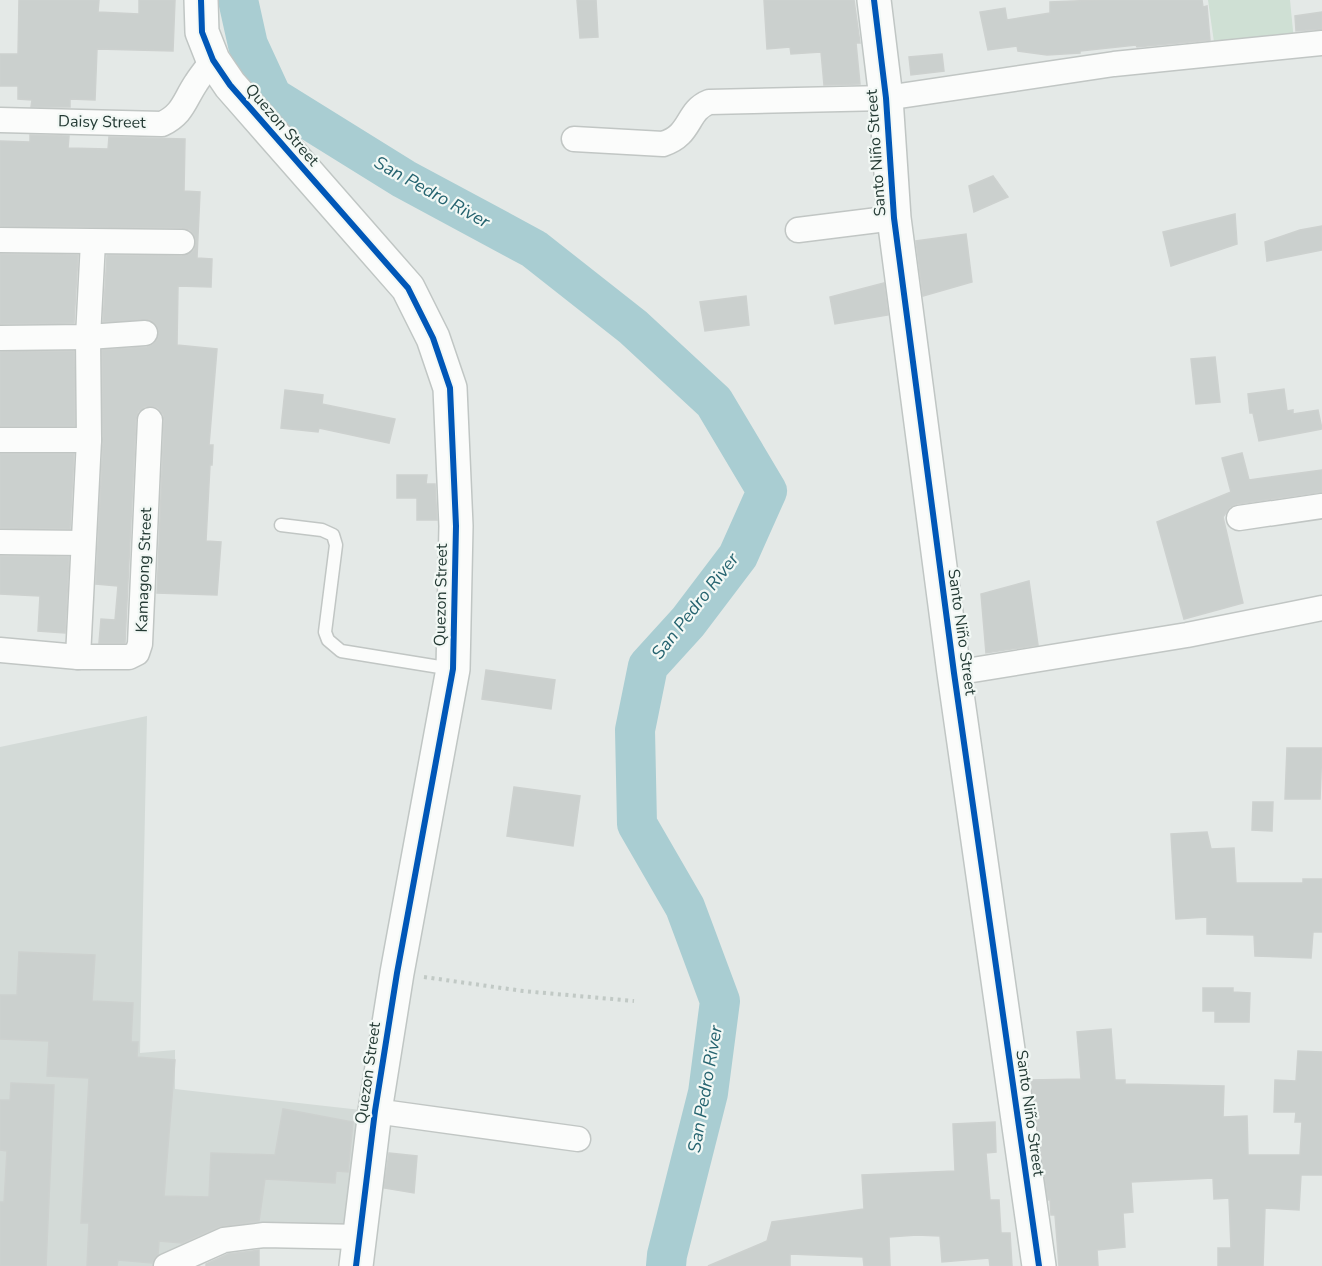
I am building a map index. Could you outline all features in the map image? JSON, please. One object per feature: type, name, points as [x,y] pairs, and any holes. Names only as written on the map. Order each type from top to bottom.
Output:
[{"type":"street","name":"Quezon Street","points":[[201,0],[202,32],[213,60],[230,85],[408,288],[433,338],[450,388],[456,526],[453,669],[397,973],[375,1111],[358,1252]]},
{"type":"street","name":"Santo Niño Street","points":[[874,0],[886,98],[894,218],[954,673],[1039,1266]]},
{"type":"street","points":[[573,139],[663,144],[682,134],[700,106],[710,102],[886,98],[1114,64],[1322,43]]},
{"type":"street","name":"Daisy Street","points":[[0,120],[162,124],[181,110],[189,94],[213,60]]},
{"type":"street","points":[[798,230],[894,218]]},
{"type":"street","points":[[0,240],[182,242]]},
{"type":"street","points":[[78,657],[89,440],[88,337],[93,242]]},
{"type":"street","points":[[0,338],[88,337],[145,333]]},
{"type":"street","name":"Kamagong Street","points":[[0,650],[78,657],[129,657],[139,649],[150,420]]},
{"type":"street","points":[[0,440],[89,440]]},
{"type":"street","points":[[1239,518],[1322,506]]},
{"type":"street","points":[[0,542],[83,543]]},
{"type":"street","points":[[954,673],[1187,635],[1322,608]]},
{"type":"street","points":[[375,1111],[578,1139]]},
{"type":"street","points":[[166,1266],[224,1240],[264,1235],[358,1252]]},
{"type":"lane","points":[[281,525],[322,530],[333,535],[336,546],[326,632],[333,647],[349,654],[453,669]]},
{"type":"path","points":[[397,973],[523,991],[634,1001]]},
{"type":"shaded area","points":[[147,716],[140,1053],[175,1050],[175,1089],[361,1110],[346,1228],[193,1246],[153,1266],[0,1266],[0,747]]},
{"type":"green space","points":[[1208,0],[1290,0],[1294,41],[1215,49]]},
{"type":"building","points":[[19,0],[99,0],[98,12],[139,14],[139,0],[175,0],[173,51],[97,49],[95,100],[70,99],[70,107],[31,107],[32,100],[18,99],[18,86],[0,86],[0,54],[18,54]]},
{"type":"building","points":[[577,0],[596,0],[598,37],[580,38]]},
{"type":"building","points":[[764,0],[854,0],[860,43],[856,43],[860,84],[824,85],[821,52],[791,54],[790,47],[767,49]]},
{"type":"building","points":[[1202,0],[1203,7],[1207,6],[1210,40],[1137,47],[1136,45],[1047,55],[1018,51],[1017,46],[988,50],[980,12],[1005,8],[1007,20],[1050,13],[1050,2]]},
{"type":"building","points":[[1322,12],[1322,29],[1296,31],[1295,16]]},
{"type":"building","points":[[942,54],[944,71],[911,75],[909,57]]},
{"type":"building","points":[[30,135],[69,136],[68,148],[108,149],[109,137],[185,139],[184,191],[200,192],[197,258],[212,259],[211,287],[178,286],[177,345],[217,349],[209,445],[213,445],[206,541],[221,542],[217,595],[157,593],[164,421],[163,414],[158,408],[144,407],[138,412],[136,419],[125,643],[99,643],[101,619],[115,620],[118,586],[96,584],[103,441],[102,350],[147,347],[157,340],[159,333],[157,326],[151,320],[103,322],[107,255],[182,256],[194,250],[196,242],[190,230],[182,228],[0,226],[0,141],[30,142]]},
{"type":"building","points":[[993,176],[1008,197],[974,212],[969,186]]},
{"type":"building","points":[[1235,214],[1237,244],[1171,266],[1163,232]]},
{"type":"building","points":[[1322,226],[1322,250],[1267,261],[1265,242],[1300,230]]},
{"type":"building","points":[[966,234],[972,282],[923,296],[916,241]]},
{"type":"building","points":[[0,254],[78,255],[74,323],[0,324]]},
{"type":"building","points":[[884,283],[888,315],[835,324],[830,297]]},
{"type":"building","points":[[746,296],[749,325],[705,331],[700,302]]},
{"type":"building","points":[[74,351],[75,426],[0,426],[0,352]]},
{"type":"building","points":[[1215,357],[1220,402],[1196,404],[1191,359]]},
{"type":"building","points":[[1284,389],[1287,411],[1293,410],[1293,414],[1318,410],[1322,429],[1259,441],[1253,413],[1250,413],[1248,394]]},
{"type":"building","points":[[285,390],[323,395],[322,404],[395,419],[389,443],[319,428],[318,432],[281,428]]},
{"type":"building","points":[[1242,453],[1249,480],[1322,470],[1322,492],[1237,504],[1230,507],[1223,517],[1243,603],[1184,619],[1157,522],[1231,492],[1222,458]]},
{"type":"building","points":[[0,454],[74,454],[70,529],[0,528]]},
{"type":"building","points":[[397,475],[427,475],[426,484],[435,484],[437,520],[417,520],[417,498],[397,498]]},
{"type":"building","points":[[0,556],[69,557],[65,633],[38,631],[40,596],[0,594]]},
{"type":"building","points":[[1029,581],[1038,645],[986,653],[981,594]]},
{"type":"building","points":[[486,670],[555,680],[551,709],[482,699]]},
{"type":"building","points":[[1287,748],[1322,748],[1320,799],[1285,799]]},
{"type":"building","points":[[514,787],[580,796],[573,846],[507,836]]},
{"type":"building","points":[[1253,802],[1273,802],[1272,831],[1252,830]]},
{"type":"building","points":[[1207,832],[1211,849],[1234,848],[1236,883],[1303,883],[1303,879],[1322,879],[1322,932],[1313,932],[1311,958],[1255,956],[1254,935],[1207,934],[1207,917],[1176,919],[1171,834]]},
{"type":"building","points":[[19,952],[95,955],[92,1001],[133,1003],[131,1042],[138,1042],[137,1057],[175,1060],[164,1196],[209,1197],[211,1153],[275,1155],[283,1109],[353,1122],[348,1172],[336,1171],[335,1183],[265,1179],[259,1221],[218,1227],[182,1243],[159,1241],[158,1255],[152,1263],[118,1260],[117,1266],[87,1266],[89,1223],[81,1223],[89,1078],[47,1076],[49,1041],[0,1039],[0,995],[17,995]]},
{"type":"building","points":[[1203,988],[1233,988],[1233,992],[1250,993],[1249,1022],[1215,1022],[1215,1011],[1203,1011]]},
{"type":"building","points":[[1111,1029],[1115,1080],[1125,1080],[1125,1084],[1224,1086],[1223,1117],[1247,1116],[1248,1155],[1300,1155],[1302,1122],[1295,1122],[1296,1112],[1274,1112],[1275,1080],[1296,1081],[1298,1051],[1322,1052],[1322,1175],[1301,1175],[1299,1210],[1265,1208],[1263,1266],[1218,1266],[1218,1248],[1231,1248],[1229,1198],[1214,1199],[1213,1178],[1131,1182],[1133,1212],[1123,1213],[1125,1247],[1097,1250],[1098,1266],[1059,1266],[1055,1215],[1051,1215],[1050,1199],[1048,1200],[1031,1080],[1081,1079],[1077,1032]]},
{"type":"building","points":[[11,1083],[54,1085],[46,1266],[0,1266],[0,1202],[4,1202],[7,1151],[0,1150],[0,1100],[10,1100]]},
{"type":"building","points":[[995,1122],[996,1152],[986,1153],[990,1200],[999,1200],[1001,1233],[1010,1233],[1012,1266],[990,1266],[989,1258],[942,1262],[940,1236],[917,1235],[889,1237],[890,1266],[864,1266],[863,1257],[790,1254],[790,1266],[708,1266],[767,1241],[772,1222],[864,1209],[862,1175],[955,1171],[953,1124]]},
{"type":"building","points":[[389,1153],[417,1156],[414,1193],[384,1188]]},
{"type":"building","points":[[259,1250],[259,1266],[206,1266],[228,1254]]},
{"type":"waterway","name":"San Pedro River","points":[[238,0],[248,45],[272,97],[404,179],[534,249],[633,327],[714,402],[767,491],[738,556],[688,622],[648,666],[635,730],[637,824],[685,907],[720,1001],[708,1093],[666,1266]]},
{"type":"cycle path","points":[[201,0],[202,32],[213,60],[230,85],[408,288],[433,338],[450,388],[456,526],[453,669],[397,973],[375,1111],[356,1266]]},
{"type":"cycle path","points":[[874,0],[886,98],[894,218],[954,673],[1039,1266]]}]
